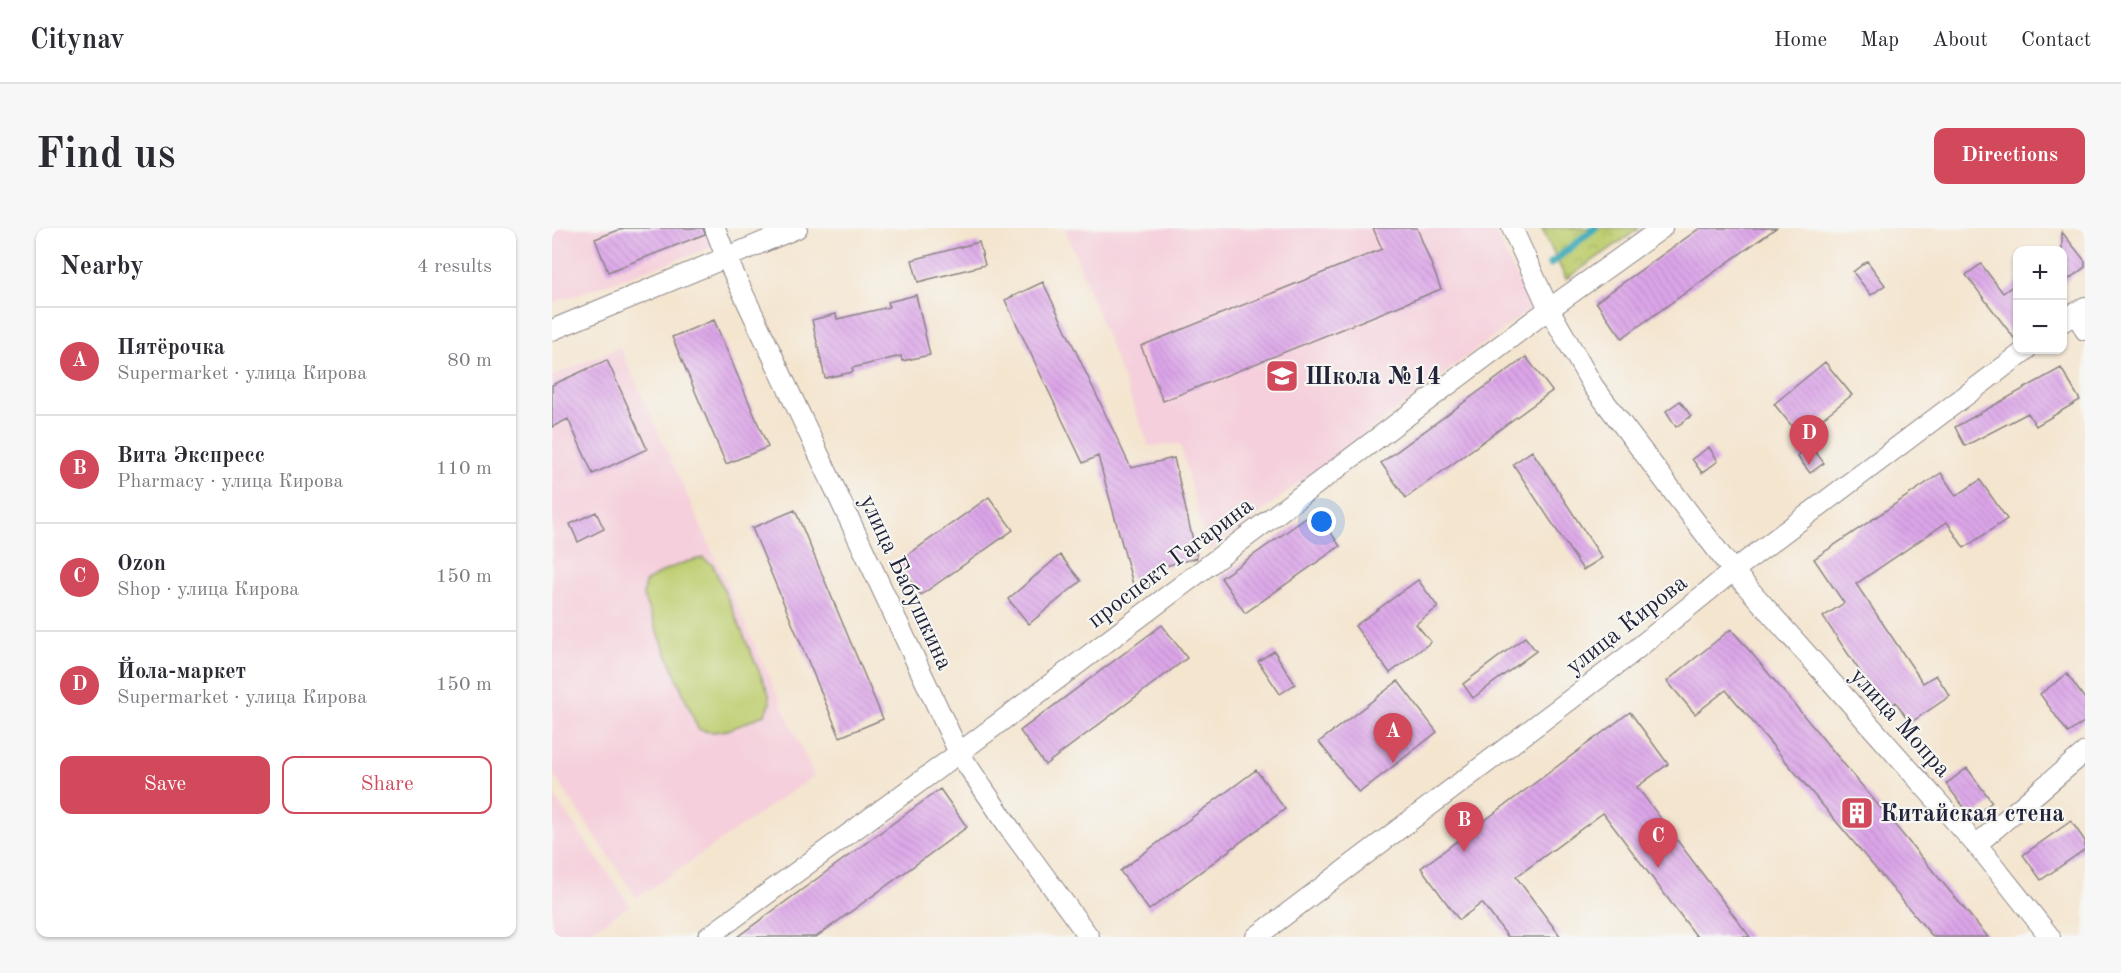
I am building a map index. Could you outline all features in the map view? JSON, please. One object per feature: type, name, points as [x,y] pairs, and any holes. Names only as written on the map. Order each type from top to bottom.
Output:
[{"type":"street","name":"улица Бабушкина","points":[[715,228],[726,257],[959,753],[1013,833],[1089,937]]},
{"type":"street","points":[[552,330],[796,228]]},
{"type":"street","name":"улица Мопра","points":[[1512,228],[1549,309],[1593,386],[1733,571],[1976,845],[2049,937]]},
{"type":"street","name":"проспект Гагарина","points":[[708,937],[959,753],[1549,309],[1662,228]]},
{"type":"street","points":[[2074,314],[2085,330]]},
{"type":"street","name":"улица Кирова","points":[[1256,937],[1628,656],[1733,571],[2021,354]]},
{"type":"street","points":[[1976,845],[2085,752]]},
{"type":"shaded area","points":[[552,228],[705,228],[713,247],[552,303]]},
{"type":"shaded area","name":"Школа №14","points":[[1065,228],[1493,228],[1531,308],[1208,552],[1180,444],[1149,446]]},
{"type":"shaded area","points":[[620,347],[814,776],[637,898],[552,772],[552,376]]},
{"type":"shaded area","points":[[552,793],[630,905],[581,937],[552,937]]},
{"type":"green space","points":[[1542,228],[1640,228],[1566,279]]},
{"type":"green space","points":[[703,558],[713,565],[769,694],[770,704],[765,714],[724,731],[715,732],[698,729],[643,596],[645,583],[658,574],[688,561]]},
{"type":"building","points":[[624,228],[703,228],[705,234],[608,272],[595,239]]},
{"type":"building","name":"Школа №14","points":[[1373,228],[1417,228],[1441,289],[1163,401],[1141,346],[1382,249]]},
{"type":"building","points":[[1700,228],[1776,228],[1622,338],[1596,302]]},
{"type":"building","points":[[2062,232],[2085,261],[2085,267],[2067,280],[2067,246],[2062,246]]},
{"type":"building","points":[[979,242],[985,265],[918,282],[912,260]]},
{"type":"building","points":[[1867,261],[1885,285],[1871,295],[1853,272]]},
{"type":"building","points":[[1981,264],[2003,293],[2013,286],[2013,337],[1966,275]]},
{"type":"building","points":[[1043,282],[1131,468],[1174,458],[1197,558],[1153,569],[1156,578],[1133,584],[1098,456],[1083,463],[1005,300]]},
{"type":"building","points":[[916,295],[930,355],[902,361],[901,356],[852,368],[853,372],[825,378],[812,320],[836,314],[837,319],[889,307],[888,302]]},
{"type":"building","points":[[714,320],[768,447],[726,464],[672,337]]},
{"type":"building","points":[[1526,357],[1552,391],[1406,498],[1381,463]]},
{"type":"building","points":[[607,360],[647,449],[593,474],[568,419],[552,427],[552,385]]},
{"type":"building","points":[[1825,362],[1852,395],[1800,436],[1774,404]]},
{"type":"building","points":[[2061,368],[2080,400],[2036,426],[2028,413],[1965,446],[1955,427]]},
{"type":"building","points":[[1680,401],[1691,416],[1676,427],[1666,411]]},
{"type":"building","points":[[1811,446],[1824,463],[1810,473],[1797,456]]},
{"type":"building","points":[[1709,447],[1718,461],[1702,473],[1692,459]]},
{"type":"building","points":[[1532,451],[1602,558],[1583,570],[1513,464]]},
{"type":"building","points":[[1941,473],[1956,496],[1980,480],[2007,519],[1964,548],[1947,522],[1856,584],[1923,683],[1936,675],[1950,696],[1910,723],[1896,702],[1886,710],[1823,617],[1844,603],[1814,559]]},
{"type":"building","points":[[989,497],[1013,530],[921,595],[898,562]]},
{"type":"building","points":[[795,510],[883,719],[840,737],[752,528]]},
{"type":"building","points":[[1316,511],[1340,546],[1245,613],[1221,578]]},
{"type":"building","points":[[596,512],[604,529],[578,542],[570,524]]},
{"type":"building","points":[[1060,555],[1081,581],[1029,624],[1008,599]]},
{"type":"building","points":[[1418,580],[1438,607],[1416,624],[1431,642],[1390,673],[1355,626]]},
{"type":"building","points":[[1162,625],[1187,658],[1045,765],[1020,731]]},
{"type":"building","name":"Китайская стена","points":[[1731,629],[1988,937],[1933,937],[1726,690],[1695,714],[1667,681]]},
{"type":"building","points":[[1525,637],[1536,651],[1473,698],[1463,684]]},
{"type":"building","points":[[1274,651],[1295,684],[1280,694],[1258,661]]},
{"type":"building","points":[[2067,674],[2085,699],[2085,721],[2068,733],[2040,694]]},
{"type":"building","points":[[1398,681],[1437,732],[1359,793],[1319,742]]},
{"type":"building","points":[[1630,712],[1668,764],[1637,787],[1750,937],[1697,937],[1603,813],[1516,877],[1561,937],[1508,937],[1482,903],[1459,920],[1421,868]]},
{"type":"building","points":[[1967,768],[1992,802],[1972,818],[1946,784]]},
{"type":"building","points":[[1256,770],[1285,809],[1149,910],[1120,871]]},
{"type":"building","points":[[940,789],[967,827],[816,937],[737,937]]},
{"type":"building","points":[[2071,821],[2085,841],[2085,849],[2041,880],[2023,855]]},
{"type":"waterway","points":[[1550,264],[1595,228]]},
{"type":"place","name":"Школа №14","points":[[1282,376]]},
{"type":"place","name":"Йола-маркет","points":[[1809,465]]},
{"type":"place","name":"Пятёрочка","points":[[1393,763]]},
{"type":"place","name":"Китайская стена","points":[[1857,813]]},
{"type":"place","name":"Вита Экспресс","points":[[1464,852]]},
{"type":"place","name":"Ozon","points":[[1658,868]]}]
